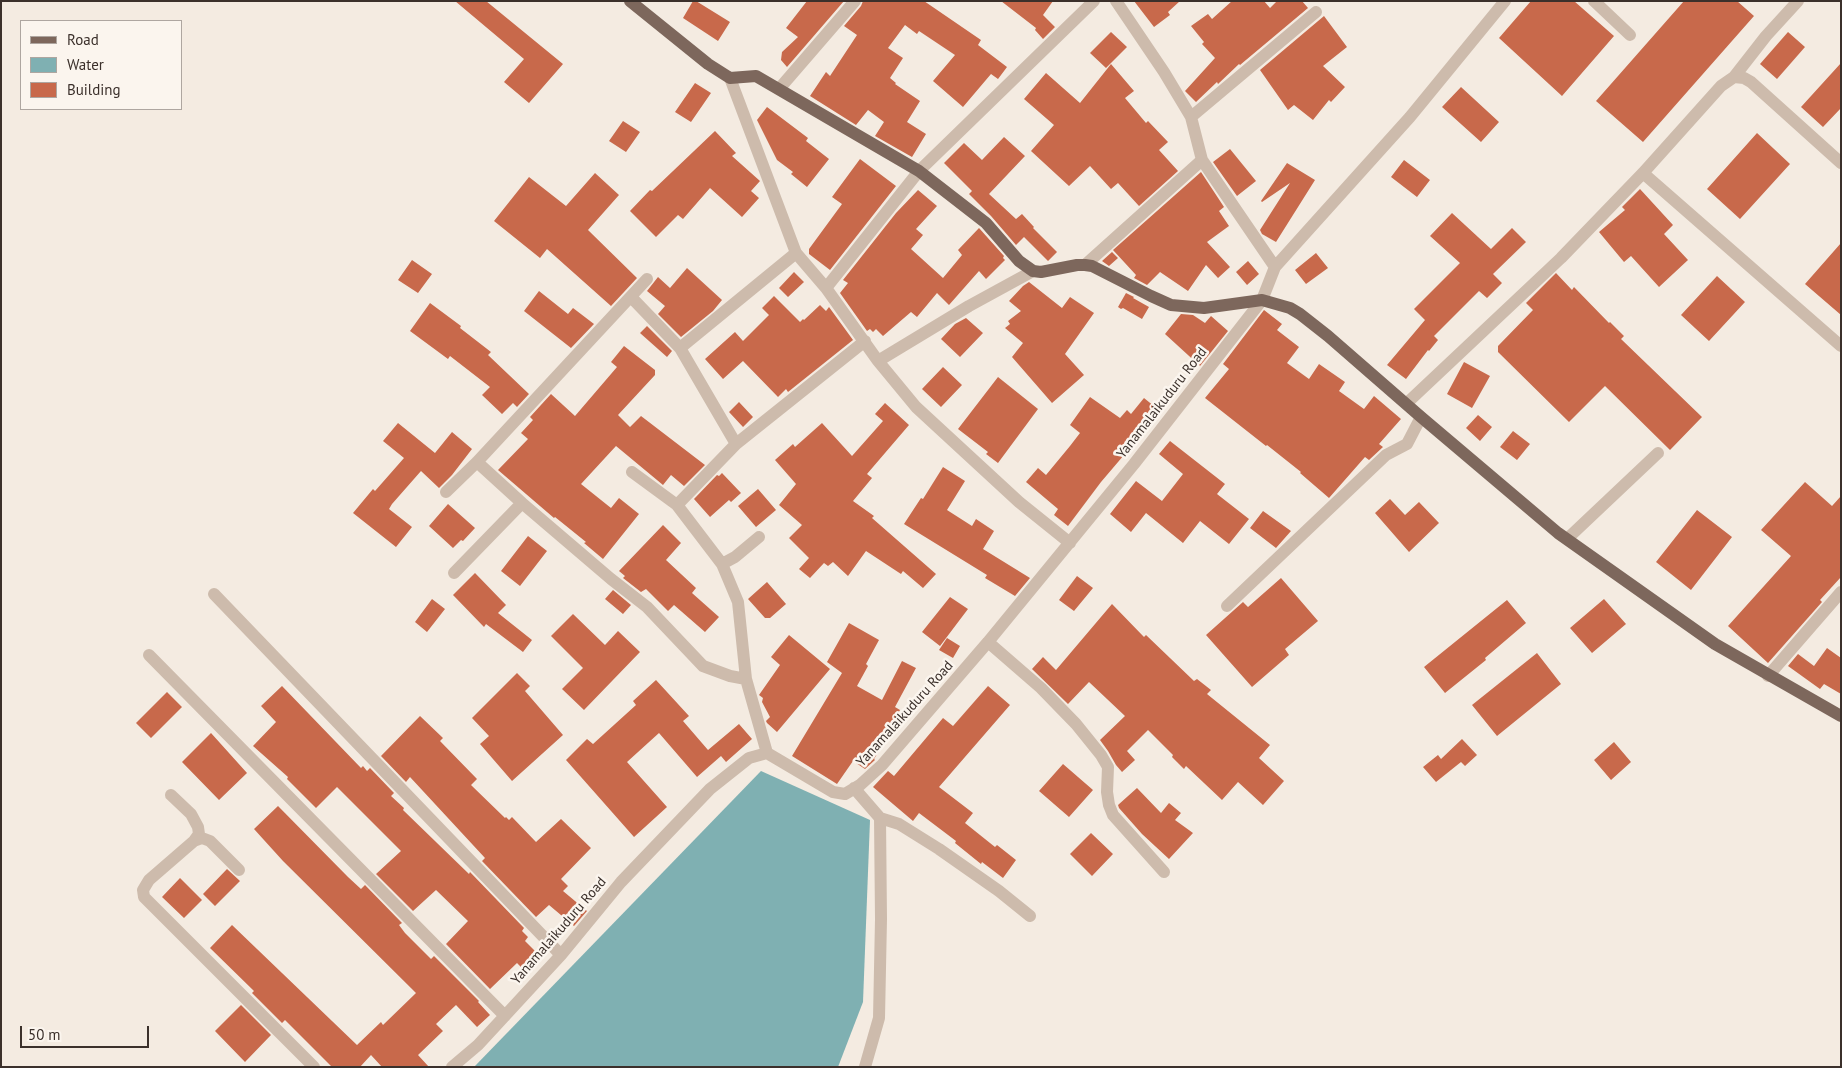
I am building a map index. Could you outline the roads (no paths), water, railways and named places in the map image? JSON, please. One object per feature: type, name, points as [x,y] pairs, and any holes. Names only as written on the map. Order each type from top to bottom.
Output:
[{"type":"main road","points":[[630,1],[708,64],[730,78],[756,76],[919,171],[986,223],[1019,261],[1033,271],[1041,272],[1085,264],[1171,305],[1204,308],[1262,300],[1290,308],[1300,314],[1538,517],[1567,539],[1715,644],[1841,716]]},
{"type":"street","points":[[779,89],[855,1]]},
{"type":"street","points":[[826,288],[919,171],[1094,1]]},
{"type":"street","points":[[1116,1],[1164,72],[1191,117],[1202,160],[1275,267],[1410,117],[1505,1]]},
{"type":"street","points":[[1594,1],[1630,35]]},
{"type":"street","points":[[1407,404],[1561,258],[1643,173],[1721,86],[1734,77],[1766,36],[1798,1]]},
{"type":"street","points":[[1191,117],[1316,12]]},
{"type":"street","points":[[1734,77],[1744,78],[1751,82],[1841,163]]},
{"type":"street","points":[[730,78],[796,253],[826,288],[878,361],[924,414],[1019,502],[1070,543]]},
{"type":"street","points":[[1085,264],[1202,160]]},
{"type":"street","points":[[1643,173],[1841,346]]},
{"type":"street","points":[[680,348],[796,253]]},
{"type":"street","name":"Yanamalaikuduru Road","points":[[854,788],[882,765],[1070,543],[1262,300],[1275,267]]},
{"type":"street","points":[[878,361],[969,306],[1033,271]]},
{"type":"street","points":[[446,492],[477,462],[647,280]]},
{"type":"street","points":[[632,298],[680,348],[736,444]]},
{"type":"street","points":[[678,506],[736,444],[865,341]]},
{"type":"street","points":[[1227,606],[1386,455],[1407,444],[1421,417]]},
{"type":"street","points":[[1567,539],[1658,453]]},
{"type":"street","points":[[477,462],[611,579],[647,607],[703,666],[730,676],[746,679]]},
{"type":"street","points":[[632,472],[678,506],[722,564],[738,602],[746,679],[767,753],[833,792],[845,794],[854,788],[880,818],[899,824],[940,850],[999,891],[1030,916]]},
{"type":"street","points":[[454,573],[522,503]]},
{"type":"street","points":[[722,564],[735,557],[759,537]]},
{"type":"street","points":[[1768,676],[1841,592]]},
{"type":"street","points":[[214,594],[561,955]]},
{"type":"street","points":[[988,642],[1041,688],[1076,724],[1101,755],[1108,767],[1107,792],[1113,815],[1164,872]]},
{"type":"street","points":[[148,655],[505,1016]]},
{"type":"street","name":"Yanamalaikuduru Road","points":[[452,1067],[478,1045],[505,1016],[561,955],[621,882],[710,789],[749,758],[767,753]]},
{"type":"street","points":[[171,795],[191,814],[198,827],[198,834],[194,841],[149,880],[143,890],[144,897],[314,1067]]},
{"type":"street","points":[[865,1067],[879,1018],[881,919],[880,818]]},
{"type":"street","points":[[194,841],[202,838],[210,841],[239,870]]},
{"type":"water","points":[[761,771],[870,820],[863,1002],[838,1067],[474,1067]]}]
